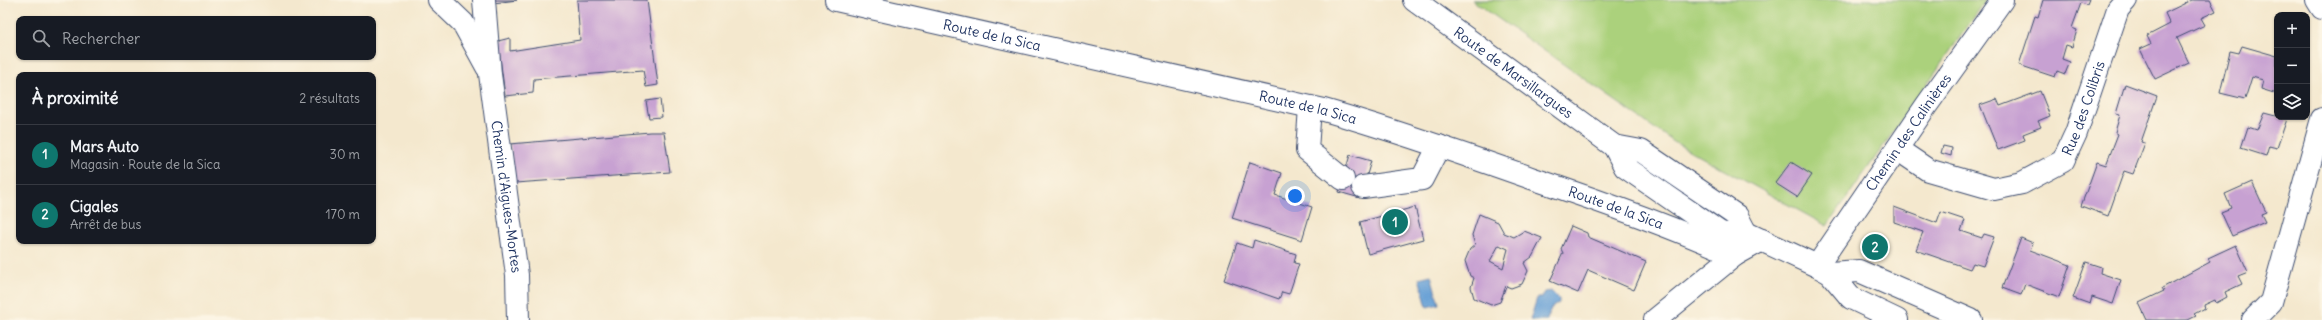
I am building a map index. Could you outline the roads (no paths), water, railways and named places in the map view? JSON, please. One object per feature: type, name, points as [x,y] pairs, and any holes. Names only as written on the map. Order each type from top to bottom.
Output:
[{"type":"street","name":"Chemin d'Aigues-Mortes","points":[[439,0],[462,23],[490,74]]},
{"type":"street","name":"Chemin d'Aigues-Mortes","points":[[484,0],[490,74],[517,274],[518,320]]},
{"type":"street","name":"Route de la Sica","points":[[836,0],[1310,107],[1395,130],[1682,231],[1735,255]]},
{"type":"street","name":"Route de Marsillargues","points":[[1414,0],[1614,146],[1625,167],[1722,234],[1754,237],[1823,269]]},
{"type":"street","name":"Chemin des Calinières","points":[[1823,269],[1897,149],[2002,0]]},
{"type":"street","name":"Rue des Colibris","points":[[1897,149],[1928,170],[1994,189],[2022,183],[2063,161],[2076,133],[2118,9],[2126,0]]},
{"type":"street","points":[[2317,0],[2322,8]]},
{"type":"street","points":[[1310,107],[1306,150],[1343,179]]},
{"type":"street","points":[[2253,320],[2271,302],[2322,119]]},
{"type":"street","points":[[1363,187],[1422,179],[1440,146]]},
{"type":"street","points":[[1655,320],[1735,255],[1754,237]]},
{"type":"street","points":[[1823,269],[1859,271],[1968,319]]},
{"type":"street","points":[[1823,269],[1851,298],[1898,320]]},
{"type":"water","points":[[1431,275],[1439,304],[1427,307],[1419,278]]},
{"type":"water","points":[[1551,291],[1559,299],[1559,303],[1551,308],[1547,320],[1530,320],[1537,298],[1541,298],[1544,292]]},
{"type":"place","name":"Mars Auto","points":[[1395,222]]},
{"type":"place","name":"Cigales","points":[[1875,247]]}]
